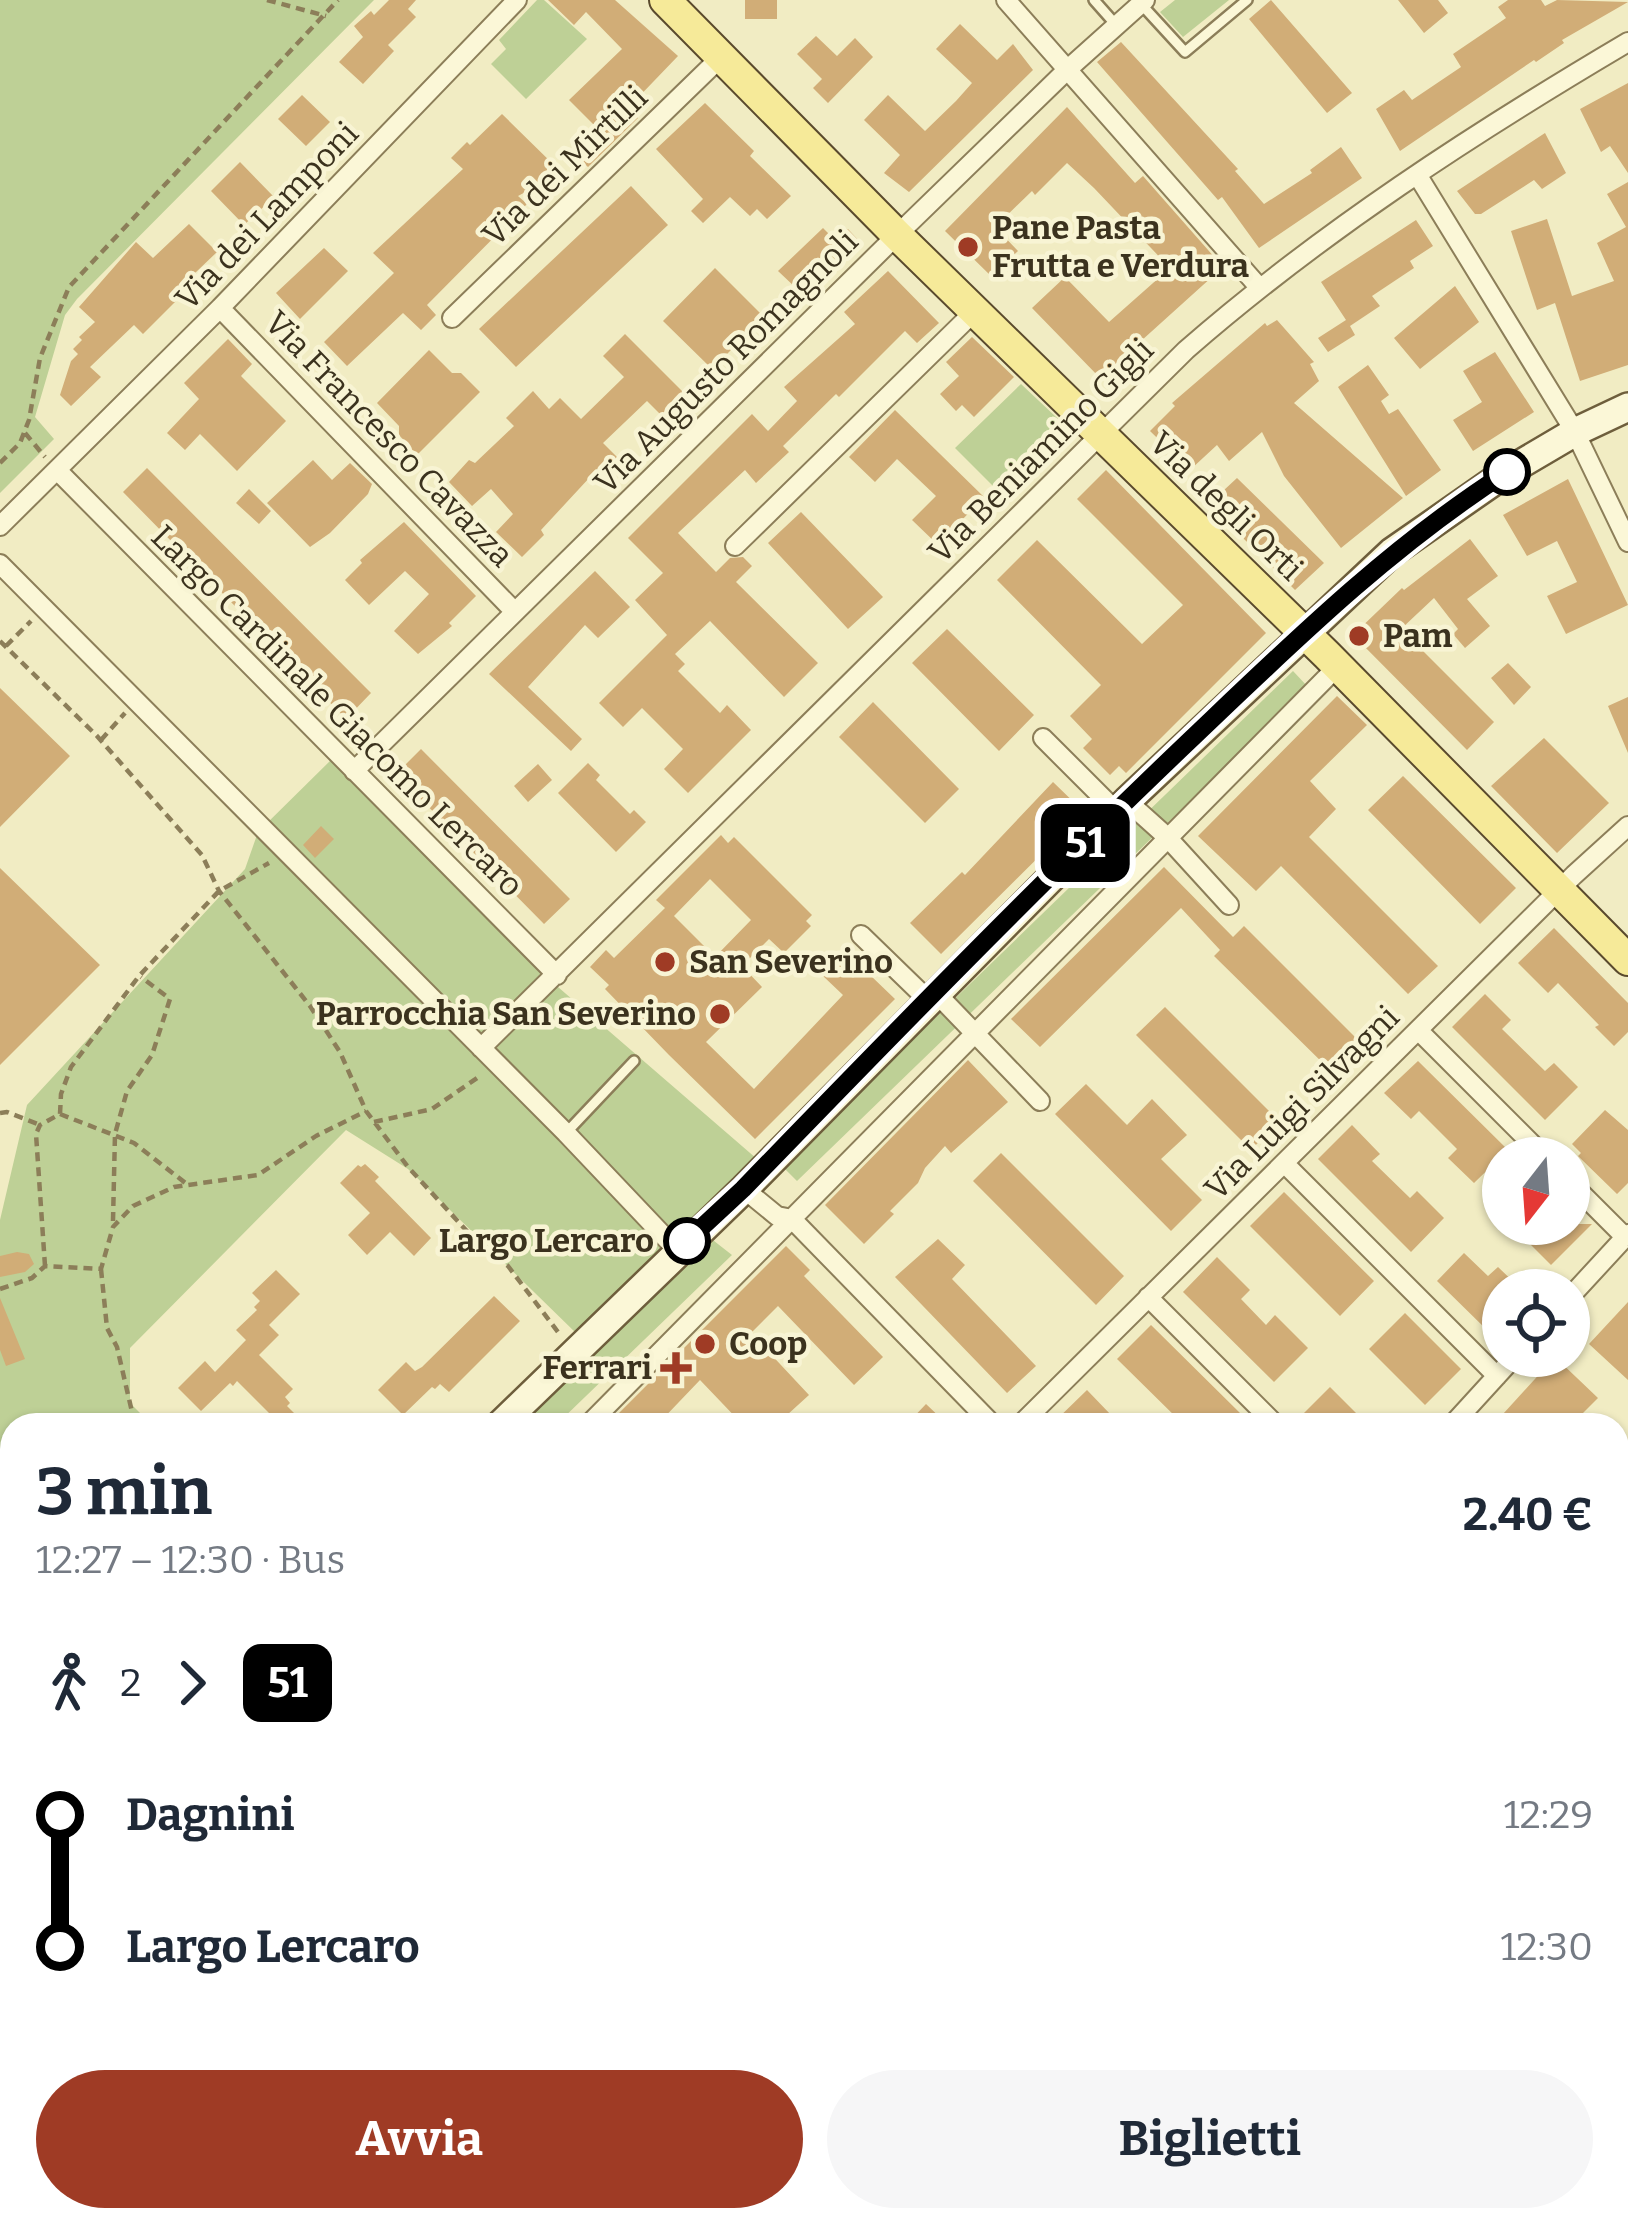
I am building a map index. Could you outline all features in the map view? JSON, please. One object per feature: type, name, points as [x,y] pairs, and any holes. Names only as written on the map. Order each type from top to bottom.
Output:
[{"type":"main road","name":"Via degli Orti","points":[[665,0],[1628,960]]},
{"type":"street","name":"Via dei Lamponi","points":[[57,470],[518,0]]},
{"type":"street","points":[[1006,0],[1258,286]]},
{"type":"street","name":"Via Augusto Romagnoli","points":[[355,771],[1067,69],[1143,2]]},
{"type":"street","name":"Via Beniamino Gigli","points":[[556,975],[1186,350],[1258,286],[1418,176],[1628,42]]},
{"type":"street","name":"Via dei Mirtilli","points":[[452,318],[721,57]]},
{"type":"street","points":[[1418,176],[1575,432],[1628,542]]},
{"type":"street","name":"Via Francesco Cavazza","points":[[220,308],[515,612]]},
{"type":"street","points":[[735,546],[975,311]]},
{"type":"street","points":[[512,1413],[743,1189],[1121,806],[1304,632],[1424,527],[1575,432],[1628,407]]},
{"type":"street","points":[[0,526],[57,470]]},
{"type":"street","name":"Largo Cardinale Giacomo Lercaro","points":[[57,470],[556,975]]},
{"type":"street","points":[[0,564],[677,1250]]},
{"type":"street","points":[[600,1413],[1338,666]]},
{"type":"street","points":[[1043,738],[1121,806],[1166,836],[1229,905]]},
{"type":"street","name":"Via Luigi Silvagni","points":[[1032,1413],[1628,826]]},
{"type":"street","points":[[861,935],[972,1033],[1040,1101]]},
{"type":"street","points":[[481,1048],[556,975]]},
{"type":"street","points":[[1418,1030],[1525,1137]]},
{"type":"street","points":[[1286,1164],[1482,1361]]},
{"type":"street","points":[[743,1189],[777,1216],[792,1219],[981,1413]]},
{"type":"street","points":[[1590,1201],[1627,1235],[1590,1275]]},
{"type":"street","points":[[1148,1297],[1264,1413]]},
{"type":"street","points":[[1463,1413],[1496,1377]]},
{"type":"lane","points":[[1094,0],[1117,26]]},
{"type":"lane","points":[[1143,2],[1185,52],[1247,0]]},
{"type":"lane","points":[[566,1133],[634,1061]]},
{"type":"path","points":[[267,0],[326,16]]},
{"type":"path","points":[[0,463],[20,443],[40,358],[69,287],[338,0]]},
{"type":"path","points":[[24,432],[57,470]]},
{"type":"path","points":[[44,608],[3,644],[100,740],[202,855],[219,891],[310,1006],[340,1052],[374,1122],[430,1194],[526,1286],[564,1339]]},
{"type":"path","points":[[100,740],[136,701]]},
{"type":"path","points":[[60,1114],[71,1067],[139,976],[219,891],[269,863]]},
{"type":"path","points":[[132,1413],[117,1347],[107,1328],[101,1268],[113,1227],[115,1134],[127,1090],[152,1055],[170,999],[139,976]]},
{"type":"path","points":[[374,1122],[432,1109],[479,1075],[489,1084],[502,1070]]},
{"type":"path","points":[[113,1227],[133,1206],[154,1194],[258,1175],[316,1136],[366,1111]]},
{"type":"path","points":[[0,1113],[40,1125]]},
{"type":"path","points":[[45,1266],[35,1143],[40,1125],[60,1114],[115,1134],[149,1152],[188,1185]]},
{"type":"path","points":[[0,1289],[32,1278],[45,1266],[101,1268]]},
{"type":"green space","points":[[0,0],[374,0],[77,299],[65,315],[35,417],[54,439],[0,493]]},
{"type":"green space","points":[[537,0],[544,0],[587,39],[526,99],[491,64],[506,49],[499,40]]},
{"type":"green space","points":[[1175,0],[1229,0],[1183,37],[1160,12]]},
{"type":"green space","points":[[1021,384],[1073,433],[1006,499],[955,448]]},
{"type":"green space","points":[[1293,671],[1308,687],[797,1181],[782,1166]]},
{"type":"green space","points":[[332,759],[558,987],[757,1159],[577,1334],[408,1169],[346,1130],[130,1348],[130,1403],[140,1413],[0,1413],[0,1220],[27,1105],[245,869],[258,832]]},
{"type":"green space","points":[[709,1237],[732,1255],[568,1413],[531,1413]]},
{"type":"building","points":[[389,0],[416,0],[408,9],[416,17],[388,45],[394,51],[363,84],[339,62],[363,37],[354,26]]},
{"type":"building","points":[[548,0],[615,0],[678,56],[629,107],[638,118],[588,167],[576,155],[600,131],[569,100],[622,49],[586,12],[574,25]]},
{"type":"building","points":[[745,0],[777,0],[777,19],[745,19]]},
{"type":"building","points":[[1271,0],[1352,93],[1327,113],[1249,19]]},
{"type":"building","points":[[1398,0],[1438,0],[1448,13],[1424,33]]},
{"type":"building","points":[[1508,0],[1541,0],[1545,6],[1557,0],[1628,2],[1562,40],[1564,43],[1400,151],[1376,109],[1404,90],[1412,100],[1461,67],[1453,54],[1506,18],[1498,7]]},
{"type":"building","points":[[960,24],[997,60],[1013,44],[1033,70],[909,192],[884,173],[900,155],[864,120],[888,95],[925,131],[956,101],[972,83],[936,49]]},
{"type":"building","points":[[816,36],[837,56],[855,38],[873,57],[828,103],[813,88],[822,79],[797,54]]},
{"type":"building","points":[[1121,42],[1238,169],[1235,171],[1264,204],[1312,173],[1341,147],[1362,178],[1259,248],[1222,197],[1218,200],[1097,62]]},
{"type":"building","points":[[1628,83],[1628,173],[1610,146],[1601,152],[1580,109]]},
{"type":"building","points":[[302,95],[330,122],[306,146],[278,119]]},
{"type":"building","points":[[705,103],[791,196],[767,219],[757,209],[750,216],[730,197],[703,223],[691,211],[703,199],[656,149]]},
{"type":"building","points":[[1067,107],[1135,183],[1143,176],[1223,267],[1100,378],[1032,308],[1065,277],[1109,322],[1170,268],[1094,188],[1067,163],[1035,195],[1032,191],[995,227],[1018,251],[991,276],[945,231]]},
{"type":"building","points":[[502,114],[557,168],[544,182],[518,196],[527,204],[427,305],[436,315],[421,330],[403,313],[347,366],[324,342],[394,273],[373,253],[463,169],[451,158]]},
{"type":"building","points":[[1545,133],[1566,173],[1542,189],[1534,180],[1475,214],[1457,191]]},
{"type":"building","points":[[240,162],[274,197],[244,225],[211,191]]},
{"type":"building","points":[[1628,182],[1628,365],[1580,381],[1555,303],[1537,310],[1511,231],[1547,219],[1572,296],[1614,281],[1597,243],[1626,227],[1607,194]]},
{"type":"building","points":[[631,186],[668,225],[516,367],[479,329]]},
{"type":"building","points":[[1416,220],[1433,246],[1410,261],[1414,268],[1372,296],[1380,306],[1350,326],[1355,335],[1328,352],[1318,338],[1346,320],[1321,282]]},
{"type":"building","points":[[189,224],[217,252],[172,295],[177,300],[143,334],[134,325],[90,367],[101,377],[71,406],[60,395],[78,354],[73,349],[95,322],[79,307],[136,242],[153,258]]},
{"type":"building","points":[[823,228],[836,241],[848,229],[860,242],[838,262],[831,255],[796,288],[778,271]]},
{"type":"building","points":[[324,248],[348,271],[300,319],[276,293]]},
{"type":"building","points":[[715,268],[764,317],[712,369],[663,321]]},
{"type":"building","points":[[888,271],[939,323],[917,343],[905,331],[783,446],[789,452],[756,483],[745,470],[678,533],[716,572],[730,558],[743,557],[752,566],[736,582],[818,663],[784,697],[710,621],[675,654],[685,664],[678,671],[720,713],[727,705],[751,730],[688,793],[664,769],[683,749],[642,708],[623,727],[599,703],[667,635],[635,600],[663,573],[628,538],[752,414],[768,431],[797,401],[784,387],[855,324],[844,312]]},
{"type":"building","points":[[1455,286],[1479,322],[1420,369],[1394,338]]},
{"type":"building","points":[[1277,320],[1314,362],[1310,364],[1319,381],[1294,403],[1403,498],[1341,548],[1284,476],[1262,432],[1229,461],[1217,445],[1190,470],[1150,431],[1175,406],[1172,403],[1265,323]]},
{"type":"building","points":[[625,334],[686,395],[663,417],[647,401],[603,443],[620,460],[597,482],[591,476],[522,557],[496,532],[513,514],[491,489],[472,506],[449,482],[469,460],[475,463],[514,426],[506,418],[533,391],[549,409],[560,398],[581,419],[624,377],[603,356]]},
{"type":"building","points":[[972,337],[1014,377],[974,417],[962,405],[956,411],[940,394],[959,376],[946,362]]},
{"type":"building","points":[[228,339],[252,364],[241,376],[286,421],[237,471],[200,434],[185,450],[167,433],[199,399],[184,383]]},
{"type":"building","points":[[429,350],[480,392],[417,455],[377,403]]},
{"type":"building","points":[[1495,352],[1534,412],[1473,451],[1453,420],[1482,402],[1463,371]]},
{"type":"building","points":[[1368,365],[1389,395],[1381,401],[1389,414],[1398,409],[1441,470],[1406,496],[1338,387]]},
{"type":"building","points":[[895,410],[984,497],[938,545],[912,520],[936,496],[897,459],[875,482],[849,457]]},
{"type":"building","points":[[313,460],[332,480],[350,463],[372,484],[330,533],[310,547],[267,503]]},
{"type":"building","points":[[147,468],[371,693],[346,719],[123,492]]},
{"type":"building","points":[[1106,470],[1266,633],[1126,773],[1119,766],[1110,775],[1083,748],[1092,739],[1070,716],[1101,685],[997,580],[1037,540],[1142,644],[1183,605],[1077,499]]},
{"type":"building","points":[[1237,478],[1324,563],[1295,590],[1209,504]]},
{"type":"building","points":[[1568,479],[1628,605],[1566,634],[1547,596],[1577,582],[1557,541],[1527,556],[1503,515]]},
{"type":"building","points":[[249,489],[271,511],[259,524],[236,503]]},
{"type":"building","points":[[801,512],[883,597],[848,629],[768,543]]},
{"type":"building","points":[[404,522],[476,596],[449,623],[452,626],[418,654],[394,631],[429,594],[405,571],[369,605],[345,580],[360,560]]},
{"type":"building","points":[[1470,539],[1498,576],[1467,599],[1490,626],[1465,648],[1453,634],[1458,629],[1434,598],[1401,629],[1494,722],[1467,750],[1353,635],[1402,588]]},
{"type":"building","points":[[595,571],[630,607],[598,638],[585,625],[528,687],[582,739],[571,751],[489,674]]},
{"type":"building","points":[[947,629],[1034,715],[999,751],[912,663]]},
{"type":"building","points":[[1508,663],[1531,687],[1514,705],[1491,678]]},
{"type":"building","points":[[0,688],[70,756],[0,827]]},
{"type":"building","points":[[1337,696],[1367,725],[1310,781],[1336,809],[1309,837],[1438,966],[1408,994],[1281,866],[1256,891],[1198,836]]},
{"type":"building","points":[[1628,697],[1628,753],[1608,706]]},
{"type":"building","points":[[873,702],[959,789],[925,823],[839,737]]},
{"type":"building","points":[[1544,738],[1609,803],[1557,853],[1491,786]]},
{"type":"building","points":[[421,749],[570,899],[544,924],[396,774]]},
{"type":"building","points":[[588,763],[600,775],[596,780],[630,814],[634,810],[646,822],[616,852],[558,793]]},
{"type":"building","points":[[538,764],[552,780],[528,802],[514,786]]},
{"type":"building","points":[[1403,776],[1516,888],[1480,924],[1368,810]]},
{"type":"building","points":[[1053,782],[1084,812],[941,954],[910,923],[962,872],[965,875]]},
{"type":"building","points":[[321,826],[334,839],[315,858],[303,845]]},
{"type":"building","points":[[721,835],[728,843],[734,837],[812,915],[806,921],[811,926],[784,953],[769,939],[742,966],[762,987],[706,1042],[754,1089],[843,995],[823,976],[845,951],[895,999],[755,1139],[605,989],[609,985],[590,967],[606,950],[614,958],[665,908],[656,900]],"holes":[[[710,879],[751,920],[715,957],[674,916]]]},
{"type":"building","points":[[1164,867],[1233,937],[1244,926],[1359,1041],[1331,1071],[1214,956],[1220,950],[1181,908],[1040,1047],[1011,1019]]},
{"type":"building","points":[[0,868],[100,965],[0,1065]]},
{"type":"building","points":[[1554,928],[1628,1003],[1628,1032],[1614,1046],[1558,983],[1548,993],[1518,963]]},
{"type":"building","points":[[1485,994],[1511,1020],[1502,1029],[1545,1071],[1554,1063],[1578,1087],[1545,1120],[1452,1027]]},
{"type":"building","points":[[1165,1007],[1279,1121],[1251,1150],[1136,1035]]},
{"type":"building","points":[[968,1060],[1008,1102],[951,1153],[945,1146],[890,1211],[894,1214],[864,1244],[825,1205]]},
{"type":"building","points":[[1418,1061],[1495,1137],[1482,1137],[1482,1175],[1474,1183],[1448,1158],[1457,1149],[1419,1111],[1411,1119],[1384,1093]]},
{"type":"building","points":[[1086,1084],[1127,1125],[1152,1099],[1187,1135],[1161,1159],[1202,1200],[1171,1231],[1055,1114]]},
{"type":"building","points":[[1605,1110],[1628,1130],[1628,1183],[1617,1194],[1590,1168],[1590,1137],[1579,1137]]},
{"type":"building","points":[[1352,1125],[1380,1154],[1372,1161],[1410,1198],[1417,1191],[1444,1218],[1411,1252],[1318,1159]]},
{"type":"building","points":[[1001,1153],[1124,1276],[1096,1305],[973,1181]]},
{"type":"building","points":[[365,1164],[379,1177],[375,1181],[431,1238],[414,1256],[390,1232],[367,1255],[348,1235],[370,1213],[340,1183]]},
{"type":"building","points":[[1284,1192],[1374,1281],[1340,1316],[1250,1226]]},
{"type":"building","points":[[938,1239],[965,1265],[952,1279],[1036,1366],[1007,1393],[895,1277]]},
{"type":"building","points":[[1531,1245],[1571,1245],[1551,1265]]},
{"type":"building","points":[[786,1246],[810,1270],[804,1276],[883,1357],[854,1385],[778,1306],[751,1333],[809,1395],[789,1413],[732,1413],[700,1380],[668,1413],[619,1413]]},
{"type":"building","points":[[1464,1253],[1482,1270],[1482,1325],[1437,1281]]},
{"type":"building","points":[[29,1254],[34,1264],[25,1272],[0,1277],[0,1256]]},
{"type":"building","points":[[1217,1257],[1250,1290],[1241,1299],[1266,1325],[1275,1315],[1308,1348],[1274,1382],[1183,1292]]},
{"type":"building","points":[[276,1270],[300,1294],[269,1325],[279,1335],[259,1355],[293,1389],[285,1397],[294,1413],[269,1413],[237,1381],[201,1411],[178,1388],[205,1361],[215,1372],[246,1340],[236,1330],[257,1310],[254,1307],[260,1301],[252,1293]]},
{"type":"building","points":[[494,1296],[520,1321],[449,1392],[440,1384],[432,1387],[401,1413],[378,1390],[406,1362],[415,1371]]},
{"type":"building","points":[[0,1298],[25,1359],[6,1366],[0,1350]]},
{"type":"building","points":[[1628,1302],[1628,1380],[1590,1343]]},
{"type":"building","points":[[1405,1313],[1461,1369],[1425,1405],[1369,1349]]},
{"type":"building","points":[[1151,1325],[1240,1413],[1172,1413],[1117,1359]]},
{"type":"building","points":[[1537,1377],[1576,1377],[1598,1398],[1583,1413],[1504,1413]]},
{"type":"building","points":[[1330,1387],[1356,1413],[1304,1413]]},
{"type":"building","points":[[1087,1390],[1109,1413],[1063,1413]]},
{"type":"bus line","name":"51","points":[[687,1241],[1126,800],[1304,632],[1392,552],[1507,472]]},
{"type":"place","name":"Pane Pasta Frutta e Verdura","points":[[968,247]]},
{"type":"place","name":"Pam","points":[[1359,636]]},
{"type":"place","name":"San Severino","points":[[665,962]]},
{"type":"place","name":"Parrocchia San Severino","points":[[720,1014]]},
{"type":"place","name":"Largo Lercaro","points":[[687,1241]]},
{"type":"place","name":"Coop","points":[[705,1344]]},
{"type":"place","name":"Ferrari","points":[[676,1368]]}]
